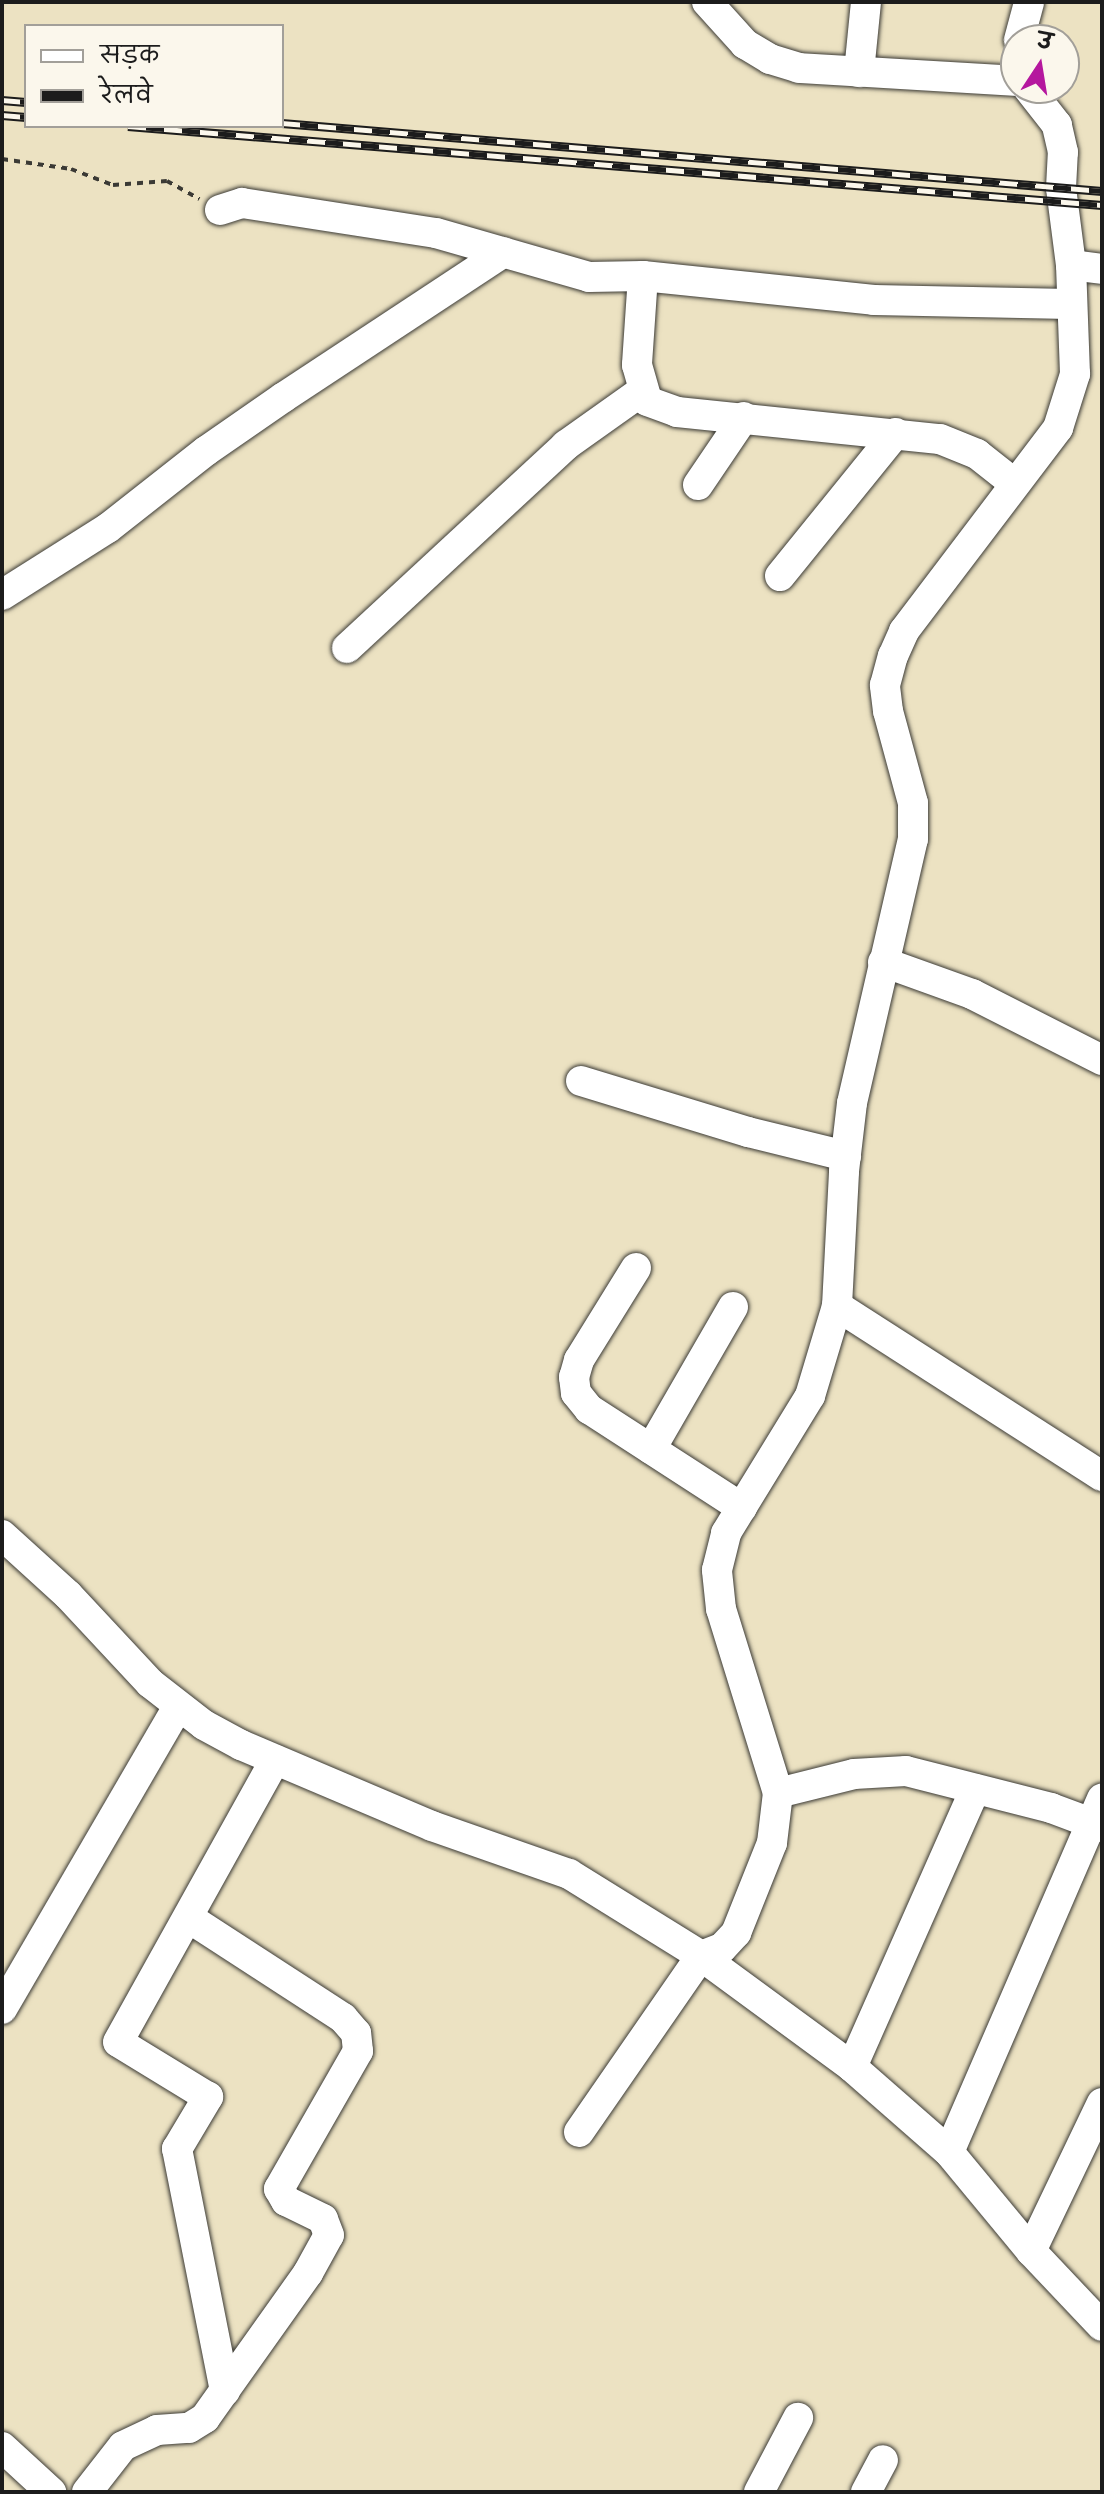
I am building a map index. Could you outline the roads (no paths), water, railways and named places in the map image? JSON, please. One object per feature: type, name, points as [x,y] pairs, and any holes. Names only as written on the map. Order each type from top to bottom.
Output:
[{"type":"street","points":[[707,2],[745,44],[770,59],[799,68],[1000,80]]},
{"type":"street","points":[[859,72],[866,2]]},
{"type":"street","points":[[1023,24],[1029,2]]},
{"type":"street","points":[[579,2132],[701,1956],[722,1948],[736,1933],[748,1910],[772,1843],[778,1793],[721,1609],[717,1570],[726,1533],[810,1396],[837,1306],[846,1156],[854,1090],[913,839],[913,803],[888,711],[885,685],[893,656],[904,631],[1058,428],[1075,374],[1070,304],[1071,265],[1061,188],[1063,152],[1057,125],[1041,104]]},
{"type":"street","points":[[220,210],[242,203],[448,236],[589,277],[643,276],[874,300],[1070,304]]},
{"type":"street","points":[[2,595],[108,528],[206,451],[504,252]]},
{"type":"street","points":[[1071,265],[1102,269]]},
{"type":"street","points":[[643,276],[637,365],[647,401],[660,408],[940,439],[977,454],[1015,484]]},
{"type":"street","points":[[347,648],[566,445],[642,391]]},
{"type":"street","points":[[698,485],[744,417]]},
{"type":"street","points":[[780,576],[896,433]]},
{"type":"street","points":[[883,962],[972,994],[1102,1060]]},
{"type":"street","points":[[581,1081],[748,1132],[846,1156]]},
{"type":"street","points":[[636,1268],[579,1360],[574,1377],[576,1393],[589,1409],[742,1508]]},
{"type":"street","points":[[837,1306],[1102,1476]]},
{"type":"street","points":[[651,1449],[733,1307]]},
{"type":"street","points":[[2,1535],[68,1595],[113,1645],[178,1707],[204,1725],[275,1760],[432,1826],[569,1874],[701,1956],[852,2067],[949,2152],[1031,2251],[1102,2326]]},
{"type":"street","points":[[2,2009],[178,1707]]},
{"type":"street","points":[[225,2391],[177,2149],[208,2097],[118,2042],[275,1760]]},
{"type":"street","points":[[778,1793],[854,1774],[906,1771],[1051,1808],[1098,1816],[949,2152]]},
{"type":"street","points":[[852,2067],[975,1789]]},
{"type":"street","points":[[87,2492],[123,2446],[157,2430],[189,2428],[205,2418],[308,2273],[329,2235],[323,2219],[286,2201],[279,2189],[358,2051],[356,2033],[343,2018],[189,1918]]},
{"type":"street","points":[[1031,2251],[1091,2156],[1102,2103]]},
{"type":"street","points":[[759,2492],[798,2418]]},
{"type":"street","points":[[2,2447],[51,2492]]},
{"type":"street","points":[[866,2492],[883,2460]]},
{"type":"railway","points":[[2,100],[24,102]]},
{"type":"railway","points":[[2,115],[24,117]]},
{"type":"railway","points":[[284,123],[1102,191]]},
{"type":"railway","points":[[153,128],[1102,205]]}]
